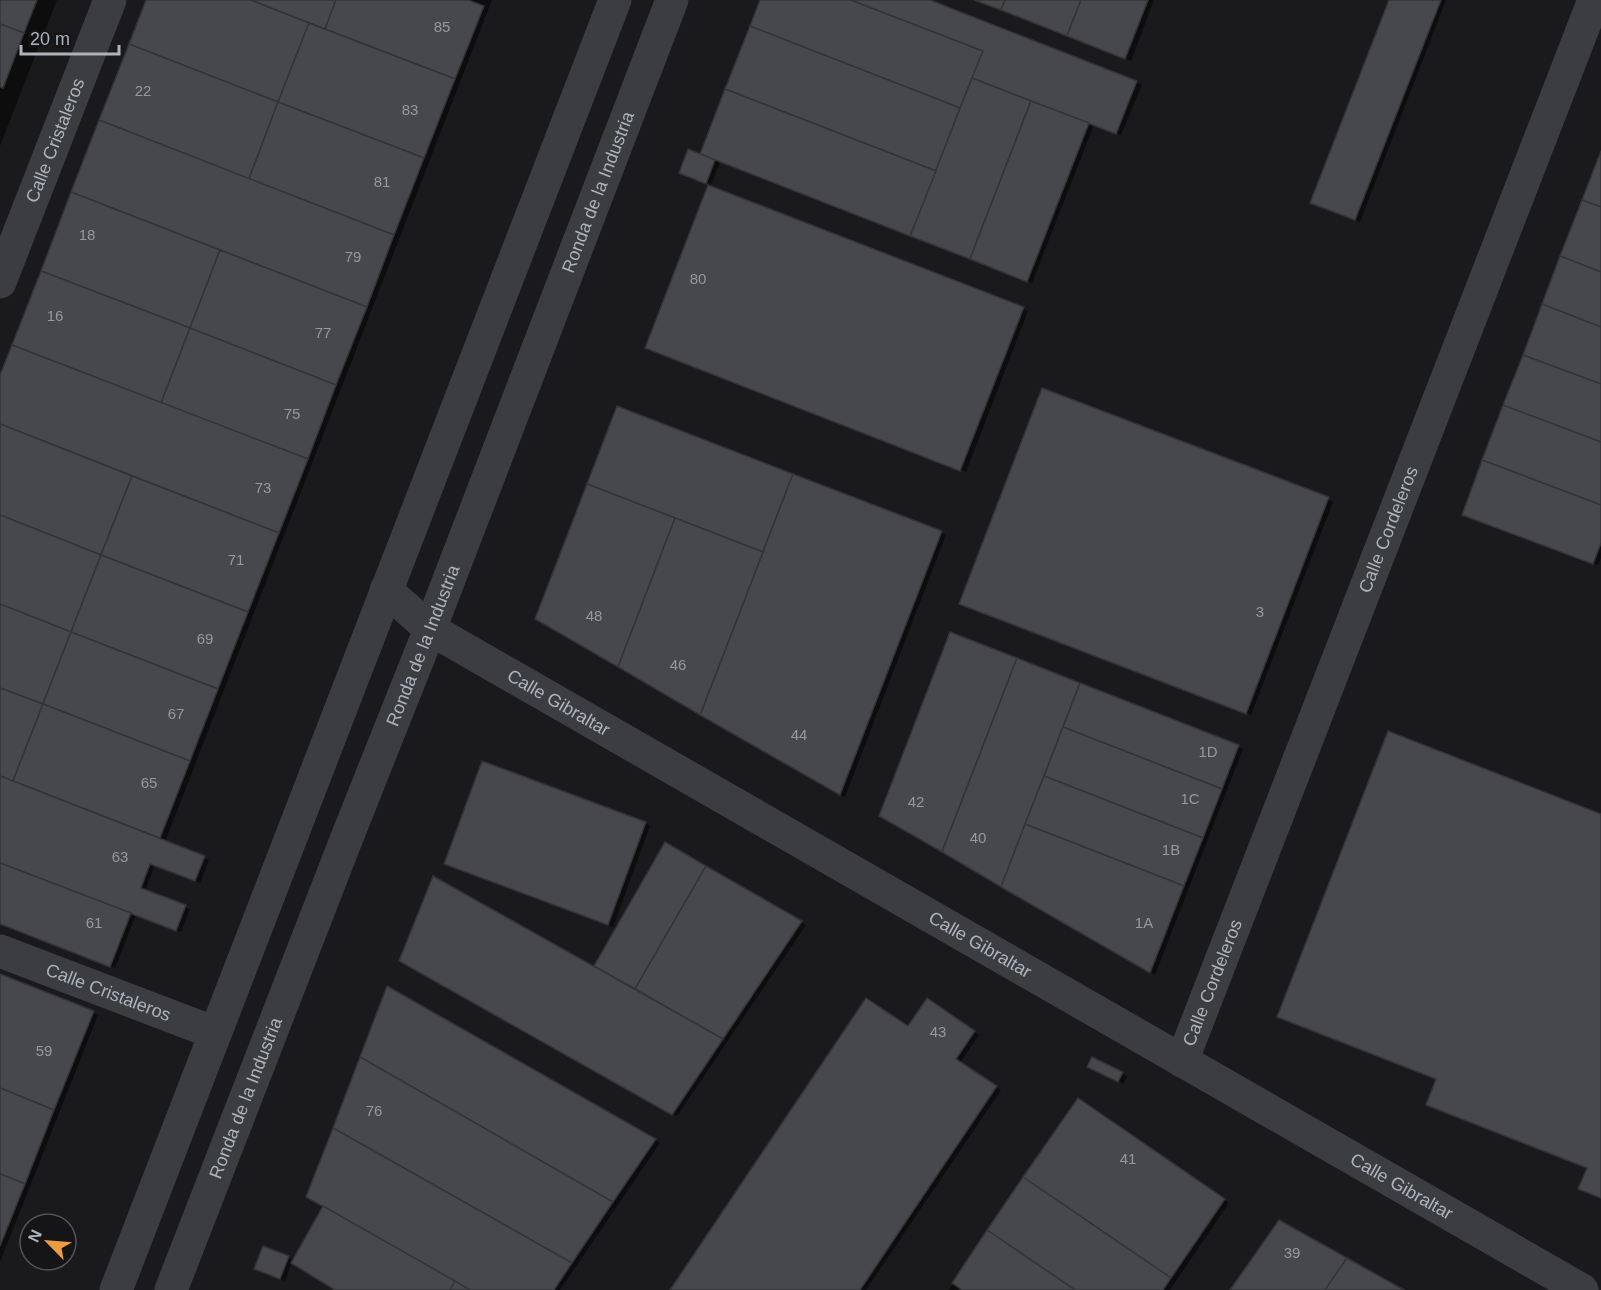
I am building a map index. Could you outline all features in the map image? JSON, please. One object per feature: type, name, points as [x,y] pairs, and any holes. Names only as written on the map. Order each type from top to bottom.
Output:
[{"type":"street","name":"Calle Cristaleros","points":[[0,282],[110,0]]},
{"type":"street","points":[[116,1290],[615,0]]},
{"type":"street","name":"Ronda de la Industria","points":[[171,1290],[430,629],[672,0]]},
{"type":"street","name":"Calle Cordeleros","points":[[1182,1060],[1594,0]]},
{"type":"street","name":"Calle Gibraltar","points":[[386,590],[430,629],[1582,1290]]},
{"type":"street","name":"Calle Cristaleros","points":[[0,951],[215,1033]]},
{"type":"building","points":[[0,0],[37,0],[24,33],[0,24]]},
{"type":"building","points":[[146,0],[251,0],[309,23],[278,102],[129,44]]},
{"type":"building","points":[[251,0],[336,0],[325,29]]},
{"type":"building","points":[[336,0],[468,0],[484,6],[455,79],[325,29]]},
{"type":"building","points":[[760,0],[851,0],[983,51],[960,108],[750,26]]},
{"type":"building","points":[[851,0],[930,0],[1137,81],[1116,134],[972,78],[983,51]]},
{"type":"building","points":[[974,0],[1005,0],[1001,10]]},
{"type":"building","points":[[1005,0],[1081,0],[1067,36],[1001,10]]},
{"type":"building","points":[[1081,0],[1148,0],[1125,59],[1067,36]]},
{"type":"building","points":[[1389,0],[1441,0],[1355,220],[1310,203]]},
{"type":"building","points":[[309,23],[455,79],[424,158],[278,102]]},
{"type":"building","points":[[0,24],[24,33],[3,88],[0,87]]},
{"type":"building","points":[[750,26],[960,108],[936,171],[725,89]]},
{"type":"building","points":[[129,44],[278,102],[249,179],[99,120]]},
{"type":"building","points":[[972,78],[1031,101],[970,259],[910,236]]},
{"type":"building","points":[[725,89],[936,171],[910,236],[700,154]]},
{"type":"building","points":[[1031,101],[1089,123],[1027,282],[970,259]]},
{"type":"building","points":[[278,102],[424,158],[394,235],[249,179]]},
{"type":"building","points":[[99,120],[394,235],[367,307],[71,192]]},
{"type":"building","points":[[688,149],[715,160],[706,184],[679,173]]},
{"type":"building","points":[[1601,151],[1601,207],[1582,200]]},
{"type":"building","points":[[708,185],[1024,307],[960,471],[645,348]]},
{"type":"building","points":[[71,192],[220,250],[190,328],[41,271]]},
{"type":"building","points":[[1582,200],[1601,207],[1601,272],[1560,256]]},
{"type":"building","points":[[220,250],[367,307],[336,385],[190,328]]},
{"type":"building","points":[[1560,256],[1601,272],[1601,327],[1542,304]]},
{"type":"building","points":[[41,271],[190,328],[161,403],[12,345]]},
{"type":"building","points":[[1542,304],[1601,327],[1601,384],[1523,355]]},
{"type":"building","points":[[190,328],[336,385],[308,459],[161,403]]},
{"type":"building","points":[[12,345],[308,459],[279,533],[0,424],[0,375]]},
{"type":"building","points":[[1523,355],[1601,384],[1601,442],[1503,405]]},
{"type":"building","points":[[1042,388],[1329,497],[1246,714],[959,604]]},
{"type":"building","points":[[1503,405],[1601,442],[1601,505],[1482,460]]},
{"type":"building","points":[[617,406],[793,474],[763,552],[587,484]]},
{"type":"building","points":[[0,424],[132,476],[101,555],[0,515]]},
{"type":"building","points":[[1482,460],[1601,505],[1601,543],[1593,564],[1462,515]]},
{"type":"building","points":[[793,474],[942,531],[840,795],[700,715]]},
{"type":"building","points":[[132,476],[279,533],[248,612],[101,555]]},
{"type":"building","points":[[587,484],[675,518],[618,667],[535,619]]},
{"type":"building","points":[[0,515],[101,555],[71,632],[0,604]]},
{"type":"building","points":[[675,518],[763,552],[700,715],[618,667]]},
{"type":"building","points":[[101,555],[248,612],[218,689],[71,632]]},
{"type":"building","points":[[0,604],[71,632],[43,704],[0,688]]},
{"type":"building","points":[[71,632],[218,689],[190,761],[43,704]]},
{"type":"building","points":[[950,632],[1017,658],[942,852],[879,816]]},
{"type":"building","points":[[1017,658],[1080,683],[1001,887],[942,852]]},
{"type":"building","points":[[1080,683],[1239,745],[1222,789],[1063,727]]},
{"type":"building","points":[[0,688],[43,704],[13,781],[0,776]]},
{"type":"building","points":[[43,704],[190,761],[160,838],[13,781]]},
{"type":"building","points":[[1063,727],[1222,789],[1203,838],[1044,776]]},
{"type":"building","points":[[1388,731],[1601,814],[1601,1198],[1578,1189],[1587,1168],[1426,1105],[1436,1079],[1277,1017]]},
{"type":"building","points":[[482,761],[646,822],[608,925],[444,864]]},
{"type":"building","points":[[0,776],[205,856],[195,881],[150,864],[141,888],[186,905],[176,931],[0,863]]},
{"type":"building","points":[[1044,776],[1203,838],[1184,886],[1025,824]]},
{"type":"building","points":[[1025,824],[1184,886],[1150,973],[1001,887]]},
{"type":"building","points":[[665,842],[706,866],[635,989],[594,966]]},
{"type":"building","points":[[0,863],[131,913],[110,967],[0,924]]},
{"type":"building","points":[[706,866],[802,921],[723,1039],[635,989]]},
{"type":"building","points":[[433,876],[723,1039],[672,1115],[399,961]]},
{"type":"building","points":[[0,974],[94,1011],[54,1110],[0,1088]]},
{"type":"building","points":[[387,986],[656,1139],[613,1202],[360,1057]]},
{"type":"building","points":[[866,998],[908,1026],[927,998],[975,1031],[956,1059],[997,1086],[860,1290],[670,1290]]},
{"type":"building","points":[[360,1057],[613,1202],[572,1263],[333,1128]]},
{"type":"building","points":[[1092,1057],[1123,1072],[1118,1082],[1087,1067]]},
{"type":"building","points":[[0,1088],[54,1110],[25,1184],[0,1174]]},
{"type":"building","points":[[1078,1098],[1225,1199],[1171,1278],[1023,1177]]},
{"type":"building","points":[[333,1128],[572,1263],[554,1290],[470,1290],[306,1197]]},
{"type":"building","points":[[0,1174],[25,1184],[0,1246]]},
{"type":"building","points":[[1023,1177],[1171,1278],[1163,1290],[1075,1290],[987,1230]]},
{"type":"building","points":[[323,1206],[455,1281],[450,1290],[335,1290],[291,1263]]},
{"type":"building","points":[[1279,1220],[1347,1258],[1325,1290],[1230,1290]]},
{"type":"building","points":[[987,1230],[1075,1290],[962,1290],[952,1283]]},
{"type":"building","points":[[263,1246],[289,1256],[280,1279],[254,1269]]},
{"type":"building","points":[[1347,1258],[1404,1290],[1325,1290]]},
{"type":"building","points":[[455,1281],[470,1290],[450,1290]]}]
